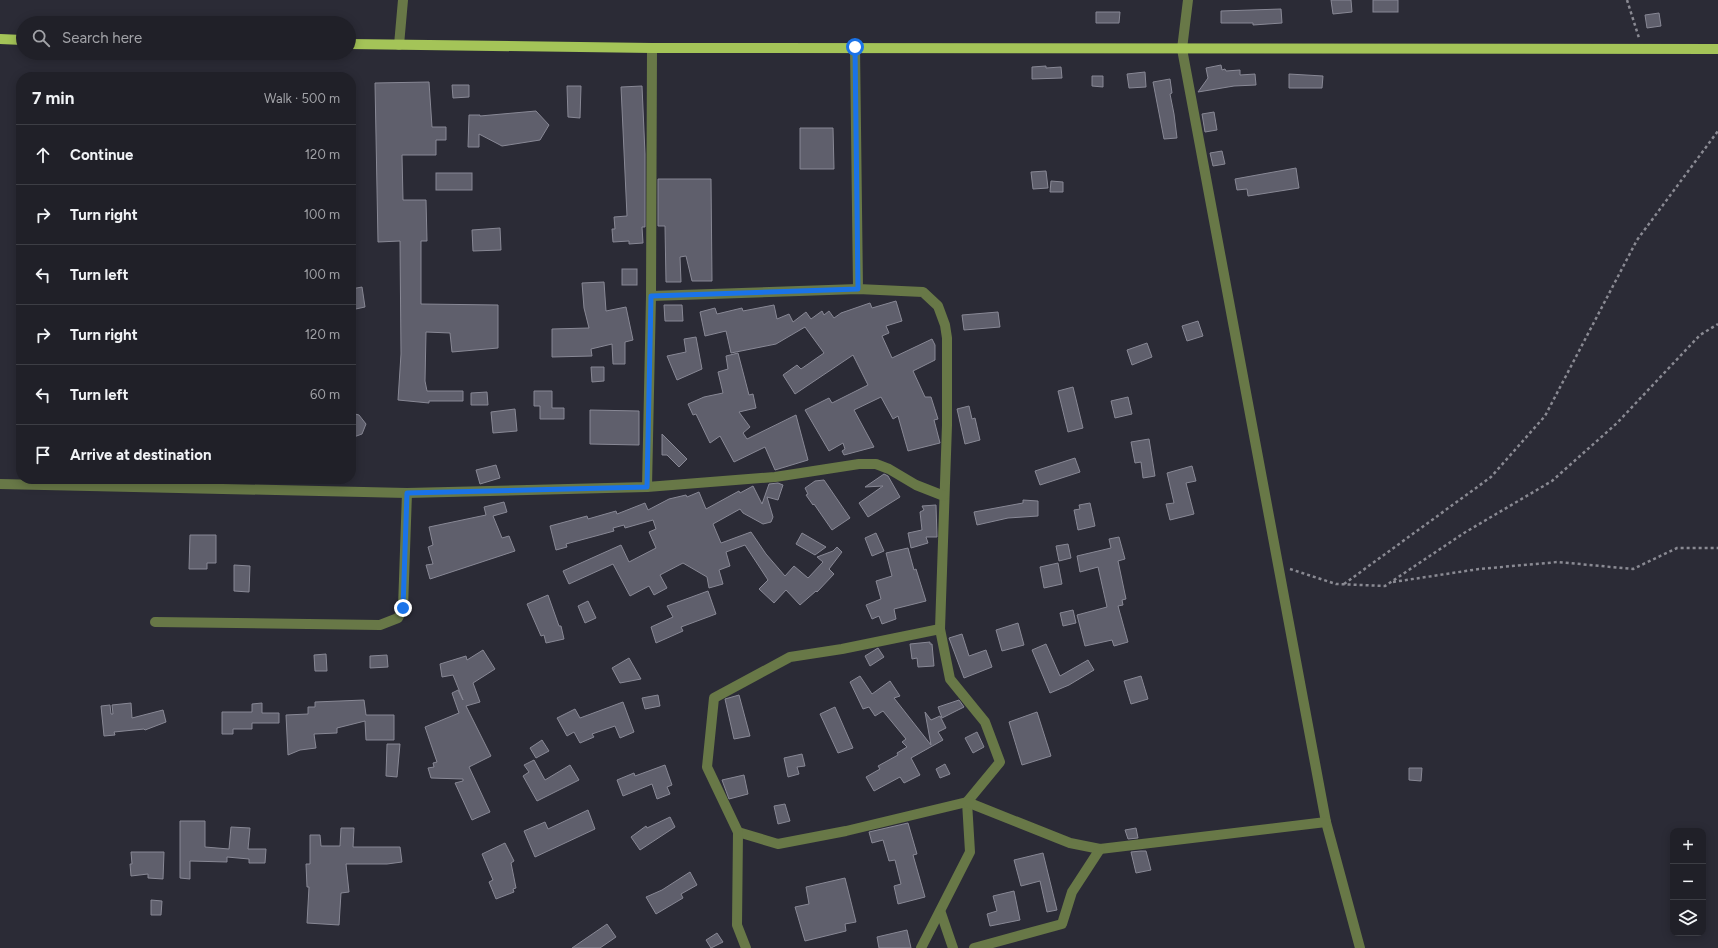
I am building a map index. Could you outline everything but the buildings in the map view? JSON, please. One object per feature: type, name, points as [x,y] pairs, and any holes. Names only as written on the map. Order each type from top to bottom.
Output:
[{"type":"main road","points":[[0,39],[16,40]]},
{"type":"main road","points":[[356,44],[652,48],[1718,49]]},
{"type":"street","points":[[399,45],[403,0]]},
{"type":"street","points":[[1188,0],[1182,49],[1326,822],[1360,948]]},
{"type":"street","points":[[855,47],[858,289]]},
{"type":"street","points":[[647,487],[651,296],[652,48]]},
{"type":"street","points":[[651,296],[858,289],[923,292],[938,306],[945,324],[947,338],[947,425],[940,629],[950,679],[985,722],[1000,762],[967,802],[970,852],[941,913],[921,948]]},
{"type":"street","points":[[0,484],[407,493],[647,487],[775,477],[859,464],[876,464],[889,469],[916,485],[944,496]]},
{"type":"street","points":[[155,622],[380,626],[398,618],[403,608],[407,493]]},
{"type":"street","points":[[746,948],[737,925],[738,832],[707,767],[714,698],[790,657],[842,649],[940,629]]},
{"type":"street","points":[[738,832],[778,844],[846,831],[967,802],[1070,843],[1100,849],[1326,822]]},
{"type":"street","points":[[974,948],[1062,924],[1072,892],[1100,849]]},
{"type":"street","points":[[941,913],[954,948]]},
{"type":"path","points":[[1627,0],[1643,49]]},
{"type":"path","points":[[1344,584],[1491,477],[1545,416],[1637,240],[1718,131]]},
{"type":"path","points":[[1278,566],[1336,584],[1386,586],[1464,533],[1552,481],[1617,423],[1700,335],[1718,324]]},
{"type":"path","points":[[1391,582],[1478,569],[1558,562],[1633,569],[1677,548],[1718,548]]},
{"type":"route","points":[[403,608],[407,493],[647,487],[651,296],[858,289],[855,47]]}]
